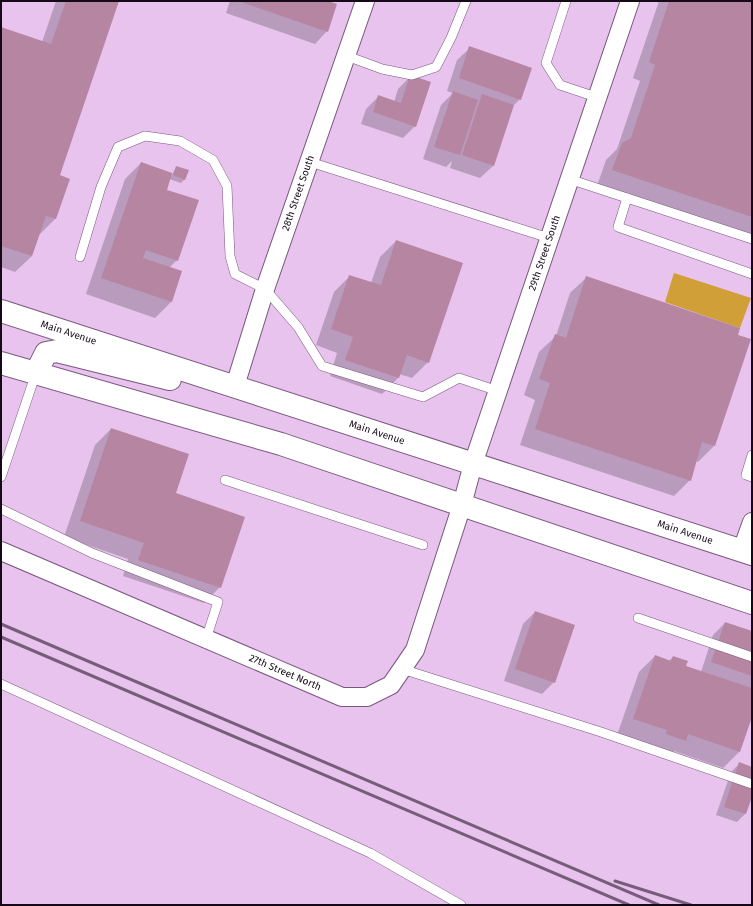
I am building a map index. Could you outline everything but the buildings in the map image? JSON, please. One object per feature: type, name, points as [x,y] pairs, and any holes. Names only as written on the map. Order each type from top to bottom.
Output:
[{"type":"main road","name":"Main Avenue","points":[[1,311],[747,552]]},
{"type":"main road","points":[[36,373],[46,353],[58,351],[178,381],[272,398]]},
{"type":"main road","points":[[1,363],[281,444],[752,603]]},
{"type":"street","name":"28th Street South","points":[[235,386],[265,289],[365,1]]},
{"type":"street","name":"29th Street South","points":[[462,505],[473,464],[630,1]]},
{"type":"street","name":"27th Street North","points":[[1,551],[342,698],[367,697],[391,685],[415,650],[462,505]]},
{"type":"street","points":[[747,552],[752,522]]},
{"type":"lane","points":[[346,56],[382,69],[412,75],[436,67],[451,38],[466,1]]},
{"type":"lane","points":[[566,1],[546,63],[560,85],[596,98]]},
{"type":"lane","points":[[80,256],[101,187],[118,147],[145,136],[180,141],[213,160],[227,186],[230,256],[235,274],[265,289],[298,327],[322,366],[423,397],[459,378],[498,391]]},
{"type":"lane","points":[[310,162],[549,238]]},
{"type":"lane","points":[[569,179],[752,239]]},
{"type":"lane","points":[[627,198],[618,227],[752,274]]},
{"type":"lane","points":[[1,477],[36,373]]},
{"type":"lane","points":[[752,455],[746,475],[752,477]]},
{"type":"lane","points":[[225,480],[423,546]]},
{"type":"lane","points":[[1,509],[92,553],[218,602],[206,639]]},
{"type":"lane","points":[[638,618],[752,657]]},
{"type":"lane","points":[[402,669],[601,732],[752,784]]},
{"type":"lane","points":[[1,684],[370,853],[461,905]]},
{"type":"shaded area","points":[[674,273],[751,298],[740,328],[665,302]]},
{"type":"railway","points":[[1,624],[659,905]]},
{"type":"railway","points":[[1,637],[629,905]]},
{"type":"railway","points":[[615,881],[691,905]]}]
